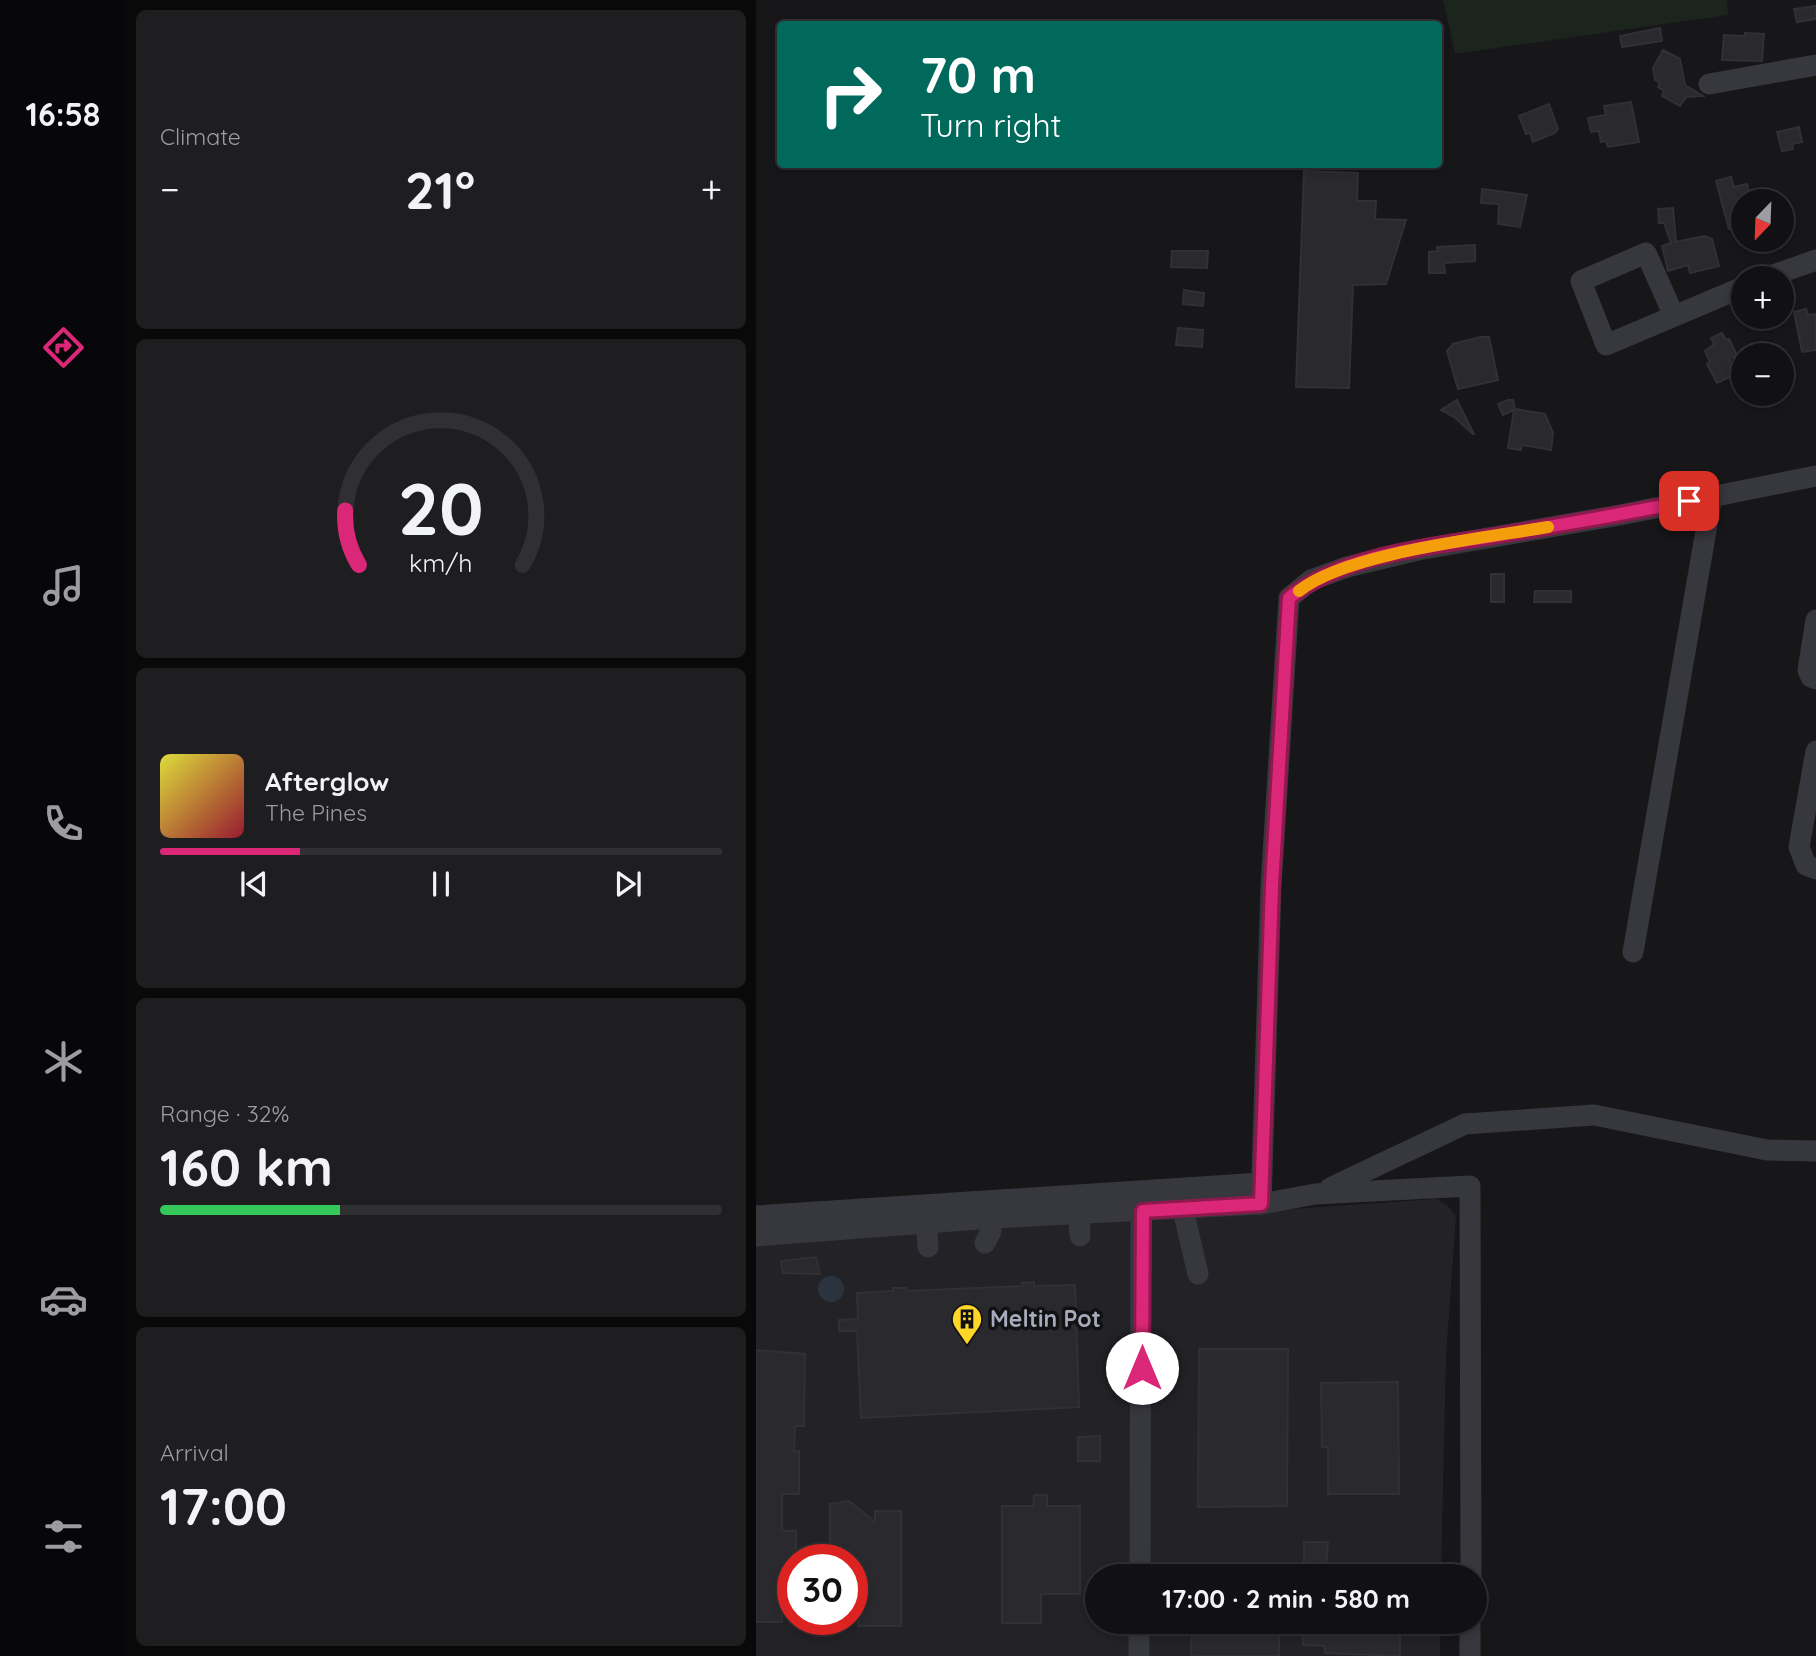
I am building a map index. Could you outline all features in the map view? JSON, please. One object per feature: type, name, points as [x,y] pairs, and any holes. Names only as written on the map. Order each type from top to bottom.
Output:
[{"type":"street","points":[[1709,84],[1816,65]]},
{"type":"street","points":[[1674,316],[1646,253],[1581,281],[1606,345],[1731,293]]},
{"type":"street","points":[[1794,268],[1816,260]]},
{"type":"street","points":[[1261,1193],[1272,886],[1289,598],[1311,580],[1347,567],[1418,550],[1816,476]]},
{"type":"street","points":[[1633,952],[1712,496]]},
{"type":"street","points":[[1816,620],[1808,670],[1816,679]]},
{"type":"street","points":[[1816,751],[1800,847],[1806,864],[1816,869]]},
{"type":"street","points":[[1315,1194],[1465,1124],[1594,1115],[1768,1150],[1816,1151]]},
{"type":"street","points":[[1388,1162],[1395,1190]]},
{"type":"street","points":[[756,1216],[926,1214],[991,1227],[1078,1204],[1261,1193],[1315,1194],[1470,1186],[1471,1564]]},
{"type":"street","points":[[1180,1198],[1198,1274]]},
{"type":"street","points":[[1140,1564],[1142,1201]]},
{"type":"street","points":[[1078,1204],[1080,1236]]},
{"type":"street","points":[[756,1236],[926,1214]]},
{"type":"street","points":[[926,1214],[928,1247]]},
{"type":"street","points":[[1139,1634],[1139,1656]]},
{"type":"street","points":[[1470,1656],[1471,1634]]},
{"type":"shaded area","points":[[1443,0],[1727,0],[1728,15],[1455,54]]},
{"type":"shaded area","points":[[1269,1176],[1276,1210],[1436,1199],[1447,1205],[1456,1216],[1446,1357],[1441,1564],[1085,1564],[1085,1634],[1440,1634],[1440,1656],[756,1656],[756,1208]]},
{"type":"water","points":[[831,1276],[840,1280],[844,1289],[840,1298],[831,1302],[822,1298],[818,1289],[822,1280]]},
{"type":"building","points":[[1816,6],[1816,19],[1797,22],[1794,9]]},
{"type":"building","points":[[1660,28],[1662,41],[1622,47],[1620,36]]},
{"type":"building","points":[[1745,33],[1764,34],[1762,61],[1722,60],[1724,35],[1745,36]]},
{"type":"building","points":[[1663,50],[1680,59],[1685,85],[1703,96],[1686,97],[1680,106],[1662,96],[1664,91],[1658,87],[1660,83],[1655,80],[1653,68]]},
{"type":"building","points":[[1631,102],[1639,142],[1608,147],[1606,141],[1601,142],[1599,131],[1591,132],[1588,118],[1606,115],[1604,106]]},
{"type":"building","points":[[1549,104],[1558,129],[1555,133],[1533,142],[1530,133],[1526,134],[1519,116]]},
{"type":"building","points":[[1799,127],[1802,142],[1792,144],[1793,149],[1782,151],[1777,132]]},
{"type":"building","points":[[1304,171],[1358,173],[1357,201],[1376,201],[1375,219],[1406,220],[1386,284],[1353,285],[1349,388],[1296,387]]},
{"type":"building","points":[[1731,177],[1734,187],[1747,184],[1748,189],[1731,189],[1731,229],[1729,229],[1716,181]]},
{"type":"building","points":[[1482,189],[1527,195],[1520,227],[1498,224],[1499,204],[1481,203]]},
{"type":"building","points":[[1673,208],[1676,242],[1704,236],[1712,239],[1719,266],[1690,273],[1688,265],[1668,271],[1662,246],[1671,243],[1664,223],[1659,223],[1658,209]]},
{"type":"building","points":[[1475,245],[1475,261],[1444,263],[1445,273],[1429,273],[1429,252],[1438,251],[1437,247]]},
{"type":"building","points":[[1172,251],[1208,251],[1207,268],[1171,267]]},
{"type":"building","points":[[1184,290],[1204,293],[1203,306],[1183,304]]},
{"type":"building","points":[[1806,309],[1808,315],[1816,314],[1816,350],[1802,352],[1794,312]]},
{"type":"building","points":[[1178,328],[1203,330],[1202,347],[1176,345]]},
{"type":"building","points":[[1722,333],[1731,343],[1731,376],[1717,383],[1707,364],[1710,362],[1705,351],[1714,344],[1711,338]]},
{"type":"building","points":[[1489,337],[1498,380],[1458,389],[1447,351],[1453,344]]},
{"type":"building","points":[[1457,400],[1474,434],[1441,410]]},
{"type":"building","points":[[1513,400],[1515,409],[1545,414],[1553,433],[1551,450],[1522,445],[1521,450],[1508,448],[1514,410],[1503,415],[1498,404]]},
{"type":"building","points":[[1491,574],[1504,574],[1504,602],[1491,602]]},
{"type":"building","points":[[1535,591],[1571,591],[1571,602],[1534,602]]},
{"type":"building","points":[[816,1257],[820,1274],[783,1273],[781,1261]]},
{"type":"building","name":"Meltin Pot","points":[[1034,1282],[1034,1286],[1075,1285],[1079,1407],[861,1418],[857,1331],[839,1331],[839,1320],[858,1319],[857,1293],[893,1291],[893,1288],[906,1288],[906,1291],[1022,1286],[1022,1283]]},
{"type":"building","points":[[1199,1349],[1288,1349],[1287,1506],[1198,1507]]},
{"type":"building","points":[[756,1350],[805,1354],[804,1426],[795,1426],[794,1452],[799,1451],[799,1494],[782,1494],[782,1531],[796,1531],[796,1544],[777,1544],[777,1622],[756,1622]]},
{"type":"building","points":[[1398,1382],[1399,1494],[1328,1494],[1328,1447],[1322,1447],[1321,1383]]},
{"type":"building","points":[[1100,1436],[1100,1461],[1078,1461],[1078,1437]]},
{"type":"building","points":[[1034,1495],[1047,1495],[1047,1506],[1080,1506],[1080,1594],[1041,1594],[1041,1623],[1002,1623],[1002,1506],[1033,1506]]},
{"type":"building","points":[[849,1501],[875,1522],[875,1511],[901,1511],[901,1626],[868,1626],[868,1544],[830,1544],[830,1504]]},
{"type":"building","points":[[1304,1542],[1328,1542],[1326,1564],[1304,1564]]},
{"type":"building","points":[[1192,1634],[1279,1634],[1279,1656],[1191,1656]]},
{"type":"building","points":[[1303,1634],[1400,1634],[1400,1656],[1325,1653],[1325,1646],[1303,1645]]},
{"type":"slow traffic","points":[[1299,591],[1311,580],[1347,567],[1418,550],[1548,527]]},
{"type":"place","name":"Meltin Pot","points":[[967,1346]]},
{"type":"route","points":[[1142,1368],[1143,1211],[1261,1204],[1272,886],[1289,598],[1311,580],[1347,567],[1418,550],[1689,501]]}]
